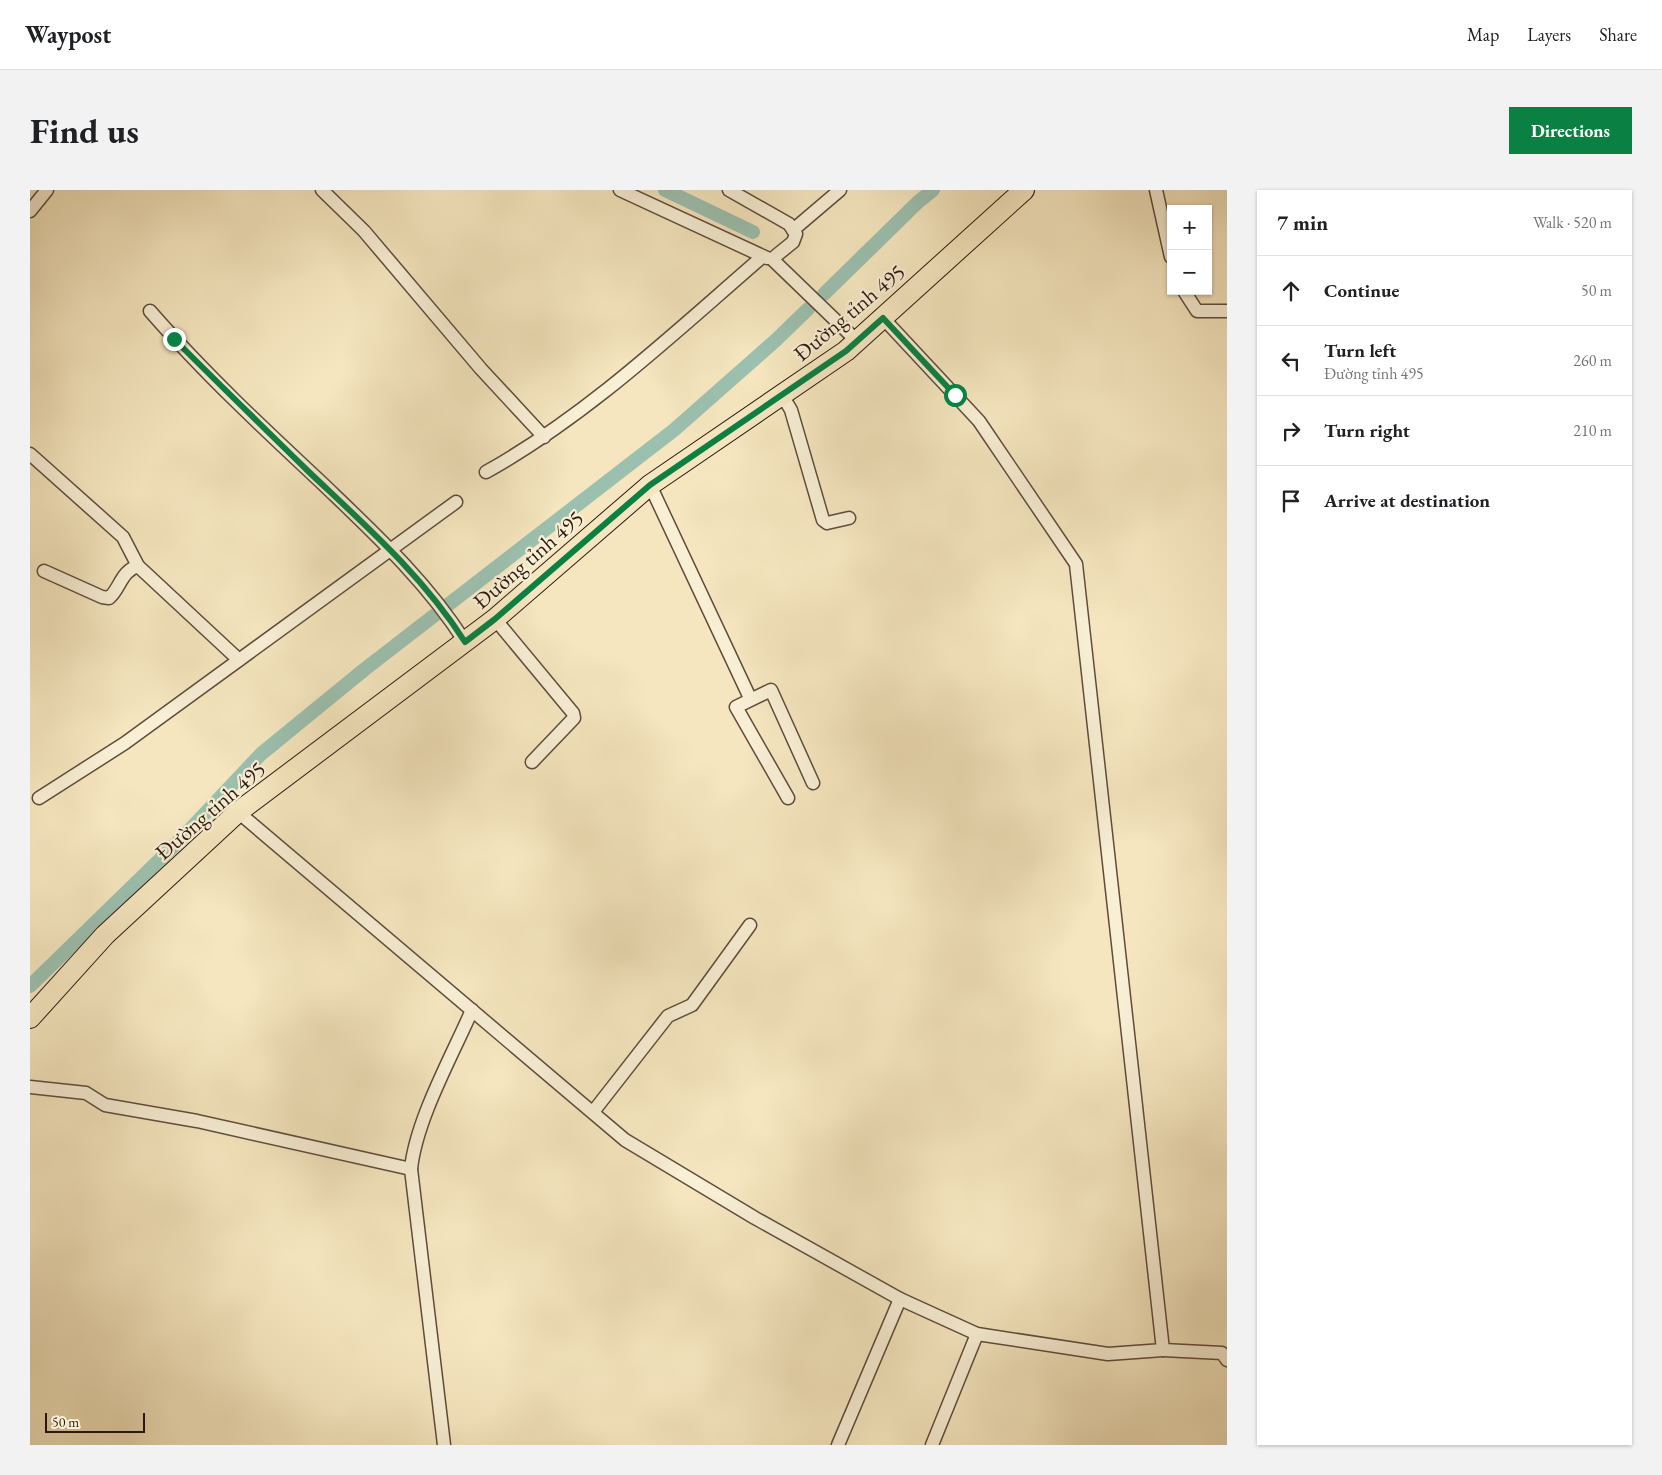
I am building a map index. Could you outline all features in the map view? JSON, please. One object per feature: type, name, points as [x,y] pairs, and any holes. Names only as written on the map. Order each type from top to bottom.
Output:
[{"type":"main road","name":"Đường tỉnh 495","points":[[30,1018],[105,935],[238,812],[495,619],[650,485],[857,341],[1024,190]]},
{"type":"street","points":[[30,211],[47,190]]},
{"type":"street","points":[[322,190],[364,231],[481,369],[544,437]]},
{"type":"street","points":[[620,190],[767,258],[857,341]]},
{"type":"street","points":[[486,472],[544,437],[630,371],[767,258],[793,242],[796,234],[789,224],[729,190]]},
{"type":"street","points":[[794,230],[840,190]]},
{"type":"street","points":[[1156,190],[1170,250]]},
{"type":"street","points":[[1187,295],[1197,311],[1227,311]]},
{"type":"street","points":[[150,312],[174,339],[268,432],[392,550],[450,619],[465,642]]},
{"type":"street","points":[[883,318],[979,421],[1076,564],[1163,1350]]},
{"type":"street","points":[[782,395],[791,410],[823,520],[827,523],[849,518]]},
{"type":"street","points":[[30,454],[123,537],[138,566],[239,660]]},
{"type":"street","points":[[650,485],[750,698]]},
{"type":"street","points":[[39,798],[126,743],[456,502]]},
{"type":"street","points":[[44,571],[102,597],[109,598],[122,578],[132,567],[138,566]]},
{"type":"street","points":[[495,619],[573,713],[574,718],[532,762]]},
{"type":"street","points":[[788,798],[736,707],[750,698],[771,690],[813,783]]},
{"type":"street","points":[[238,812],[626,1140],[755,1218],[900,1299],[977,1334],[1108,1354],[1163,1350],[1222,1353],[1227,1360]]},
{"type":"street","points":[[593,1112],[668,1016],[692,1005],[750,925]]},
{"type":"street","points":[[444,1445],[411,1169],[412,1153],[431,1103],[472,1010]]},
{"type":"street","points":[[30,1087],[86,1092],[106,1105],[197,1121],[411,1169]]},
{"type":"street","points":[[838,1445],[900,1299]]},
{"type":"street","points":[[932,1445],[977,1334]]},
{"type":"waterway","points":[[665,190],[753,232]]},
{"type":"waterway","points":[[824,294],[918,202],[933,190]]},
{"type":"waterway","points":[[30,986],[182,838],[261,754],[365,669],[674,430],[776,340],[808,309]]},
{"type":"route","points":[[174,339],[392,550],[450,619],[465,642],[495,619],[650,485],[846,351],[883,318],[955,395]]}]
